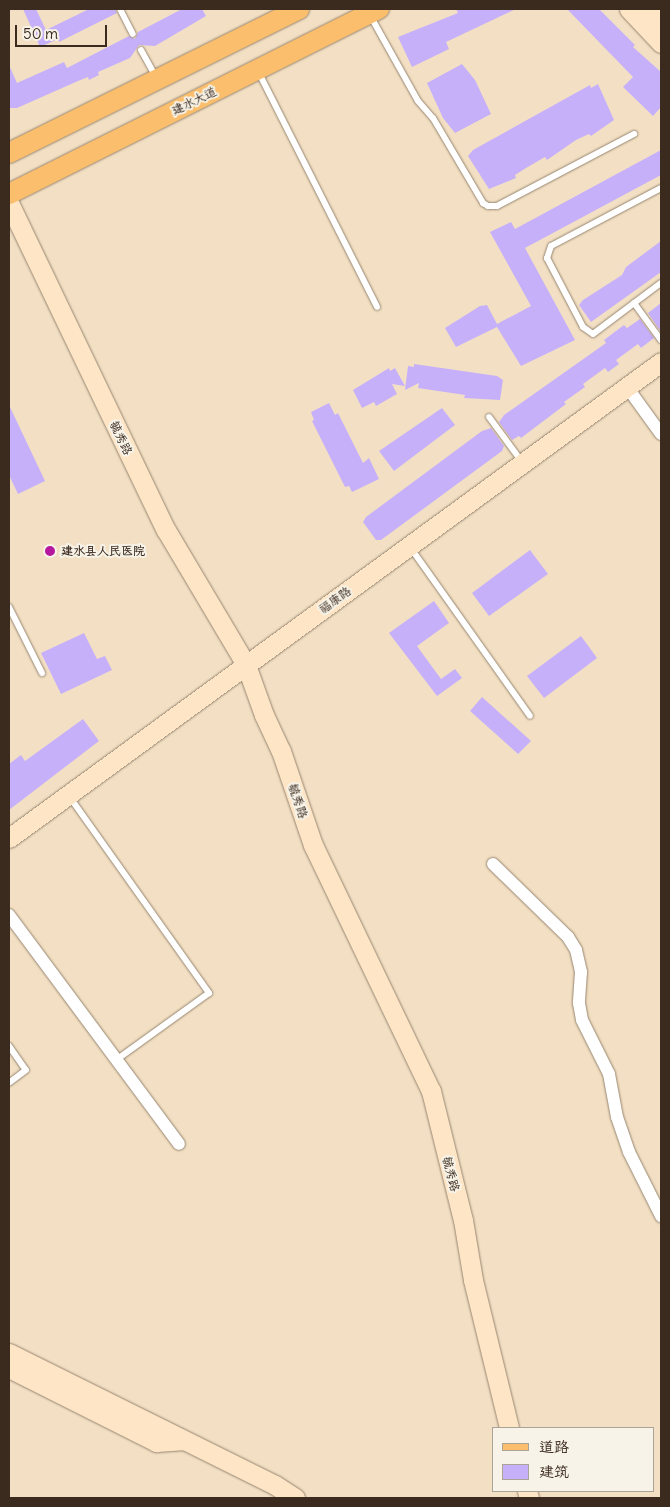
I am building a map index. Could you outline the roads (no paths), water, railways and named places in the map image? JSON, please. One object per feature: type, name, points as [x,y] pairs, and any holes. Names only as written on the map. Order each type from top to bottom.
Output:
[{"type":"main road","points":[[9,153],[299,9]]},
{"type":"main road","name":"建水大道","points":[[9,194],[374,11]]},
{"type":"street","points":[[628,9],[661,43]]},
{"type":"street","points":[[651,9],[661,19]]},
{"type":"street","name":"毓秀路","points":[[9,203],[166,530],[246,665],[264,715],[281,750],[313,845],[431,1091],[464,1220],[472,1280],[509,1427]]},
{"type":"street","name":"福康路","points":[[9,838],[661,362]]},
{"type":"street","points":[[627,387],[661,434]]},
{"type":"street","points":[[493,864],[568,937],[576,950],[581,972],[579,1003],[582,1020],[609,1074],[617,1117],[628,1152],[661,1216]]},
{"type":"street","points":[[9,915],[179,1144]]},
{"type":"street","points":[[9,1353],[184,1440],[280,1492],[295,1498]]},
{"type":"street","points":[[9,1368],[156,1442],[184,1440]]},
{"type":"lane","points":[[120,9],[133,34]]},
{"type":"lane","points":[[374,11],[418,101],[433,118],[483,203],[488,206],[497,206],[634,134]]},
{"type":"lane","points":[[142,50],[157,80]]},
{"type":"lane","points":[[258,70],[377,307]]},
{"type":"lane","points":[[661,188],[551,246],[548,253],[548,263],[583,327],[593,334],[661,282]]},
{"type":"lane","points":[[634,303],[661,340]]},
{"type":"lane","points":[[489,417],[523,463]]},
{"type":"lane","points":[[410,546],[530,716]]},
{"type":"lane","points":[[9,607],[42,673]]},
{"type":"lane","points":[[68,796],[209,993],[116,1060]]},
{"type":"lane","points":[[9,1046],[26,1070],[9,1083]]},
{"type":"place","name":"建水县人民医院","points":[[50,551]]}]
